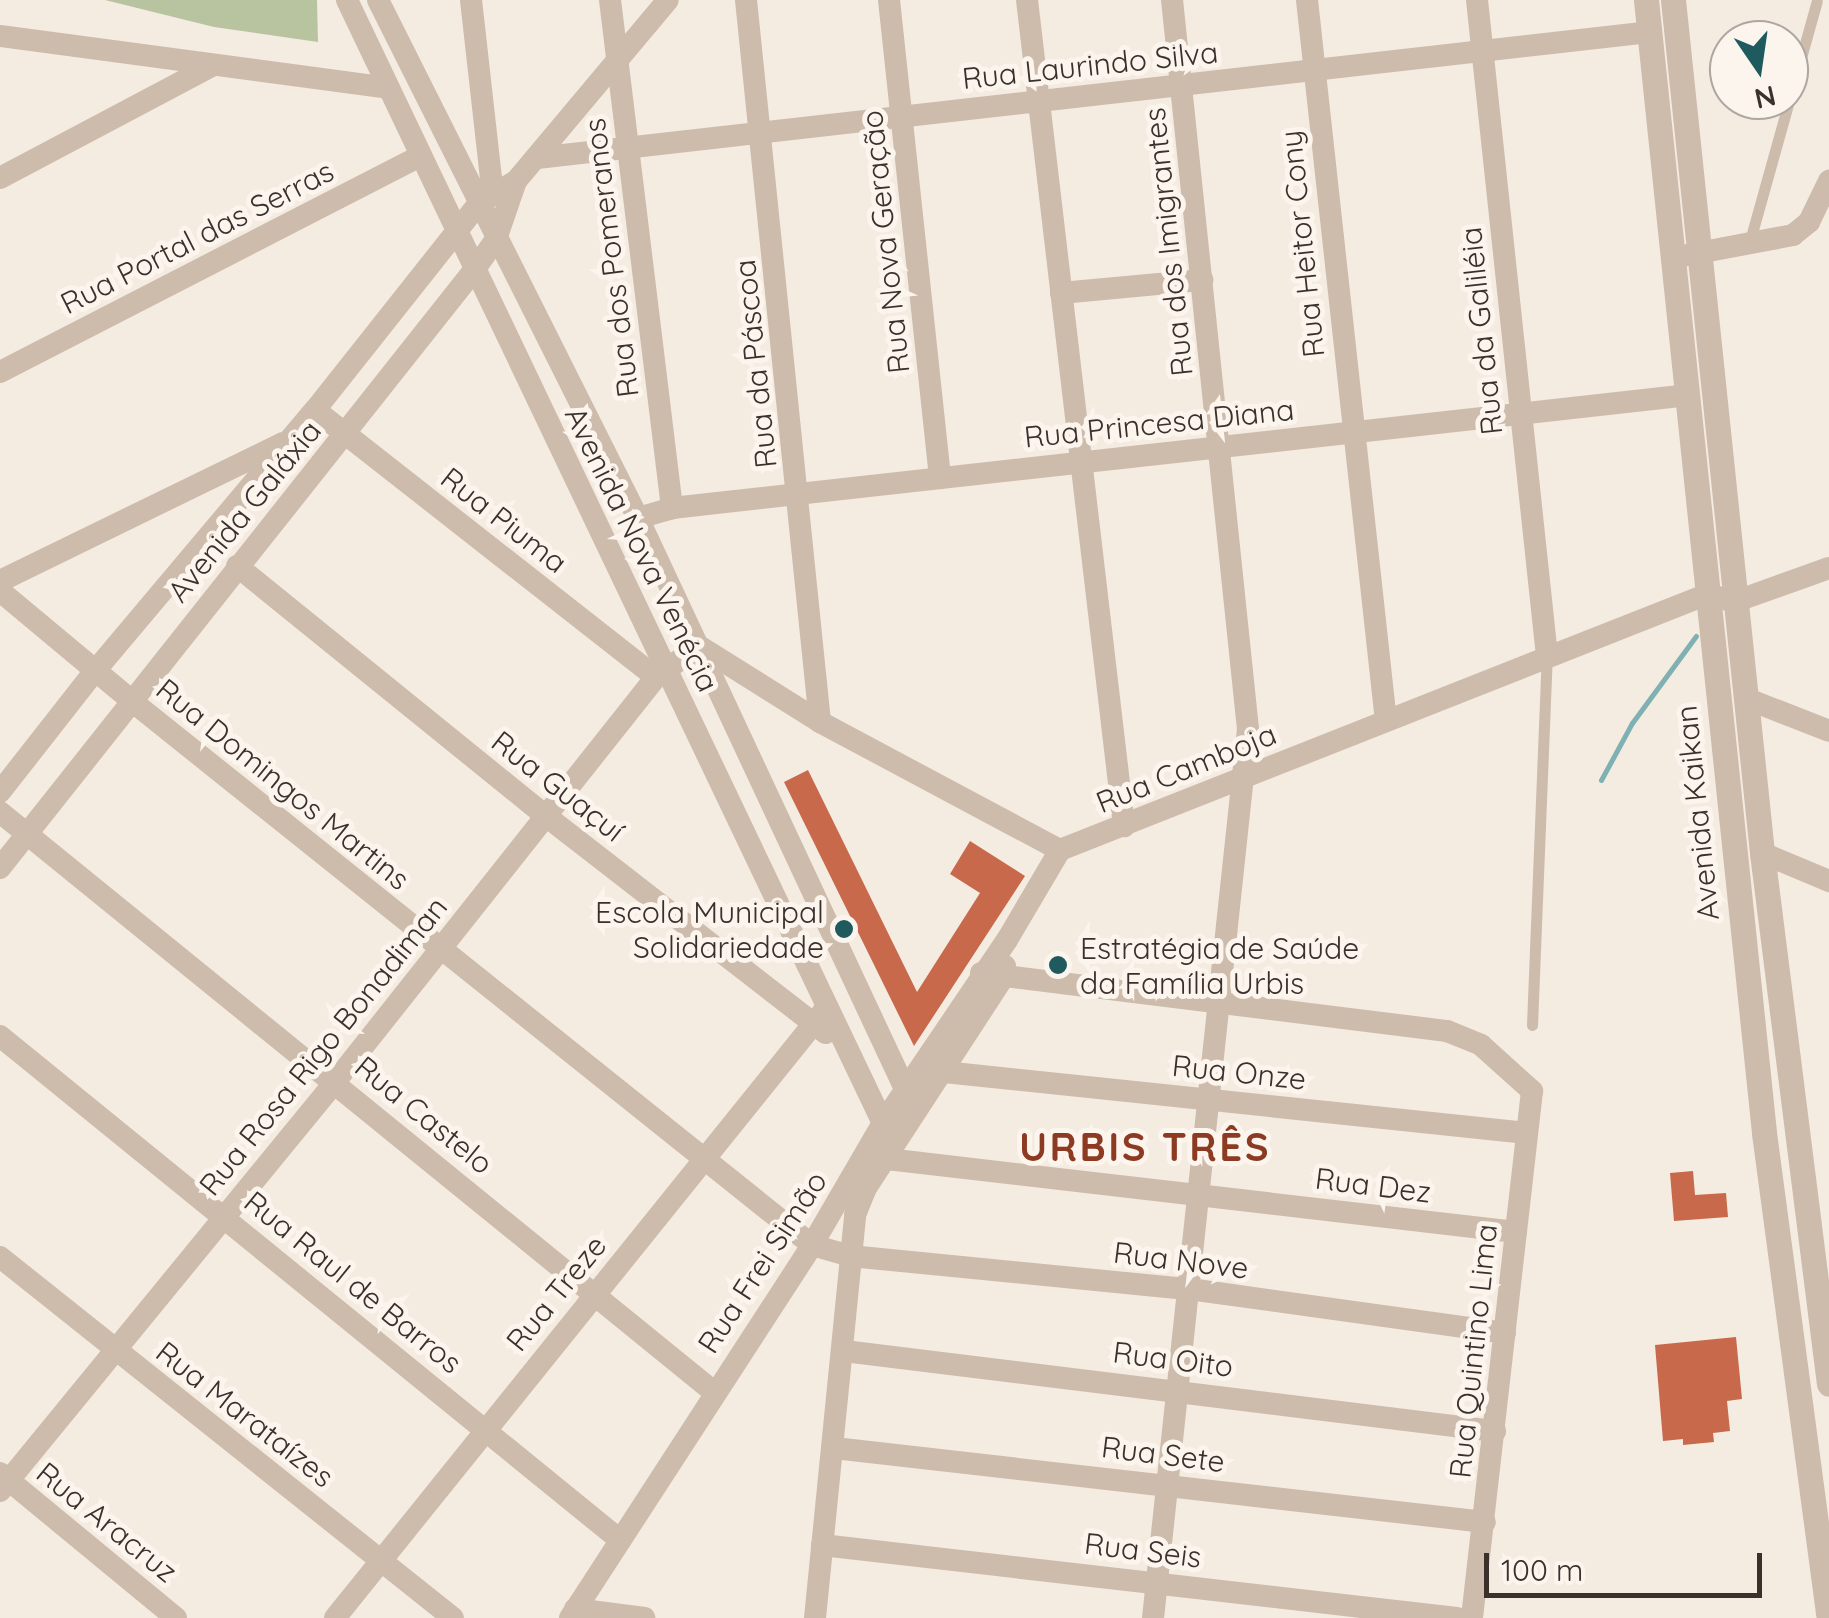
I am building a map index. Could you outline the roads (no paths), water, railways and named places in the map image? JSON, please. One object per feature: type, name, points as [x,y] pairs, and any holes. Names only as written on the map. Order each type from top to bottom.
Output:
[{"type":"street","name":"Avenida Nova Venécia","points":[[346,0],[586,501],[661,672],[806,964],[821,1016],[846,1048],[882,1123]]},
{"type":"street","name":"Avenida Nova Venécia","points":[[378,0],[486,199],[496,238],[638,518],[905,1090]]},
{"type":"street","points":[[471,0],[486,199],[516,181],[668,0]]},
{"type":"street","name":"Rua dos Pomeranos","points":[[610,0],[672,508]]},
{"type":"street","name":"Rua da Páscoa","points":[[746,0],[800,494],[820,722]]},
{"type":"street","name":"Rua Nova Geração","points":[[889,0],[940,478]]},
{"type":"street","points":[[1027,0],[1124,826]]},
{"type":"street","name":"Rua dos Imigrantes","points":[[1152,1618],[1175,1389],[1212,1098],[1248,729],[1172,0]]},
{"type":"street","name":"Rua Heitor Cony","points":[[1306,0],[1386,720]]},
{"type":"street","name":"Rua da Galiléia","points":[[1477,0],[1546,656]]},
{"type":"street","name":"Avenida Kaikan","points":[[1646,0],[1687,255],[1764,1133],[1828,1618]]},
{"type":"street","name":"Avenida Kaikan","points":[[1673,0],[1687,255],[1689,394],[1720,598],[1745,698],[1829,1384]]},
{"type":"street","name":"Rua Laurindo Silva","points":[[537,158],[1649,32]]},
{"type":"street","points":[[0,36],[388,88]]},
{"type":"street","points":[[0,178],[213,64]]},
{"type":"street","name":"Rua Portal das Serras","points":[[0,372],[421,156]]},
{"type":"street","name":"Avenida Galáxia","points":[[0,868],[475,269],[496,238],[516,181]]},
{"type":"street","points":[[1687,255],[1793,235],[1809,222],[1829,182]]},
{"type":"street","name":"Avenida Galáxia","points":[[0,792],[95,671],[486,199]]},
{"type":"street","points":[[1060,293],[1202,280]]},
{"type":"street","name":"Rua Princesa Diana","points":[[638,518],[672,508],[1689,394]]},
{"type":"street","name":"Rua Piuma","points":[[315,410],[661,672]]},
{"type":"street","points":[[1,580],[291,439]]},
{"type":"street","points":[[586,501],[618,480]]},
{"type":"street","name":"Rua Guaçuí","points":[[237,566],[546,816],[821,1016]]},
{"type":"street","name":"Rua Camboja","points":[[1060,850],[1546,656],[1720,598],[1823,574]]},
{"type":"street","name":"Rua Domingos Martins","points":[[1,580],[95,671],[812,1245]]},
{"type":"street","points":[[699,646],[820,722],[1060,850]]},
{"type":"street","name":"Rua Rosa Rigo Bonadiman","points":[[3,1481],[335,1082],[661,672],[699,646]]},
{"type":"street","points":[[1745,698],[1829,732]]},
{"type":"street","name":"Rua Castelo","points":[[0,812],[714,1392]]},
{"type":"street","name":"Rua Frei Simão","points":[[572,1614],[812,1245],[878,1153],[944,1072],[1008,940],[1060,850]]},
{"type":"street","points":[[1762,853],[1829,881]]},
{"type":"street","points":[[806,964],[839,948]]},
{"type":"street","points":[[992,975],[1222,1003]]},
{"type":"street","name":"Rua Frei Simão","points":[[878,1153],[882,1123],[992,975]]},
{"type":"street","name":"Rua Quintino Lima","points":[[1222,1003],[1447,1031],[1482,1046],[1532,1091],[1472,1618]]},
{"type":"street","name":"Rua Treze","points":[[335,1618],[594,1292],[821,1016]]},
{"type":"street","name":"Rua Raul de Barros","points":[[0,1036],[487,1428],[620,1540]]},
{"type":"street","name":"Rua Onze","points":[[944,1072],[1527,1133]]},
{"type":"street","points":[[815,1618],[855,1214],[878,1153]]},
{"type":"street","name":"Rua Dez","points":[[878,1153],[1516,1232]]},
{"type":"street","name":"Rua Nove","points":[[812,1245],[850,1256],[1189,1290],[1505,1333]]},
{"type":"street","name":"Rua Marataízes","points":[[0,1256],[453,1618]]},
{"type":"street","name":"Rua Oito","points":[[844,1351],[1494,1430]]},
{"type":"street","name":"Rua Sete","points":[[834,1448],[1484,1522]]},
{"type":"street","name":"Rua Aracruz","points":[[3,1481],[176,1618]]},
{"type":"street","name":"Rua Seis","points":[[822,1544],[1457,1618]]},
{"type":"street","points":[[572,1614],[644,1618]]},
{"type":"lane","points":[[1750,244],[1817,1]]},
{"type":"lane","points":[[1532,1025],[1546,656]]},
{"type":"waterway","points":[[1601,780],[1632,723],[1696,636]]},
{"type":"place","name":"Escola Municipal Solidariedade","points":[[844,929]]},
{"type":"place","name":"Estratégia de Saúde da Família Urbis","points":[[1058,965]]},
{"type":"district","name":"URBIS TRÊS","points":[[1145,1146]]}]
